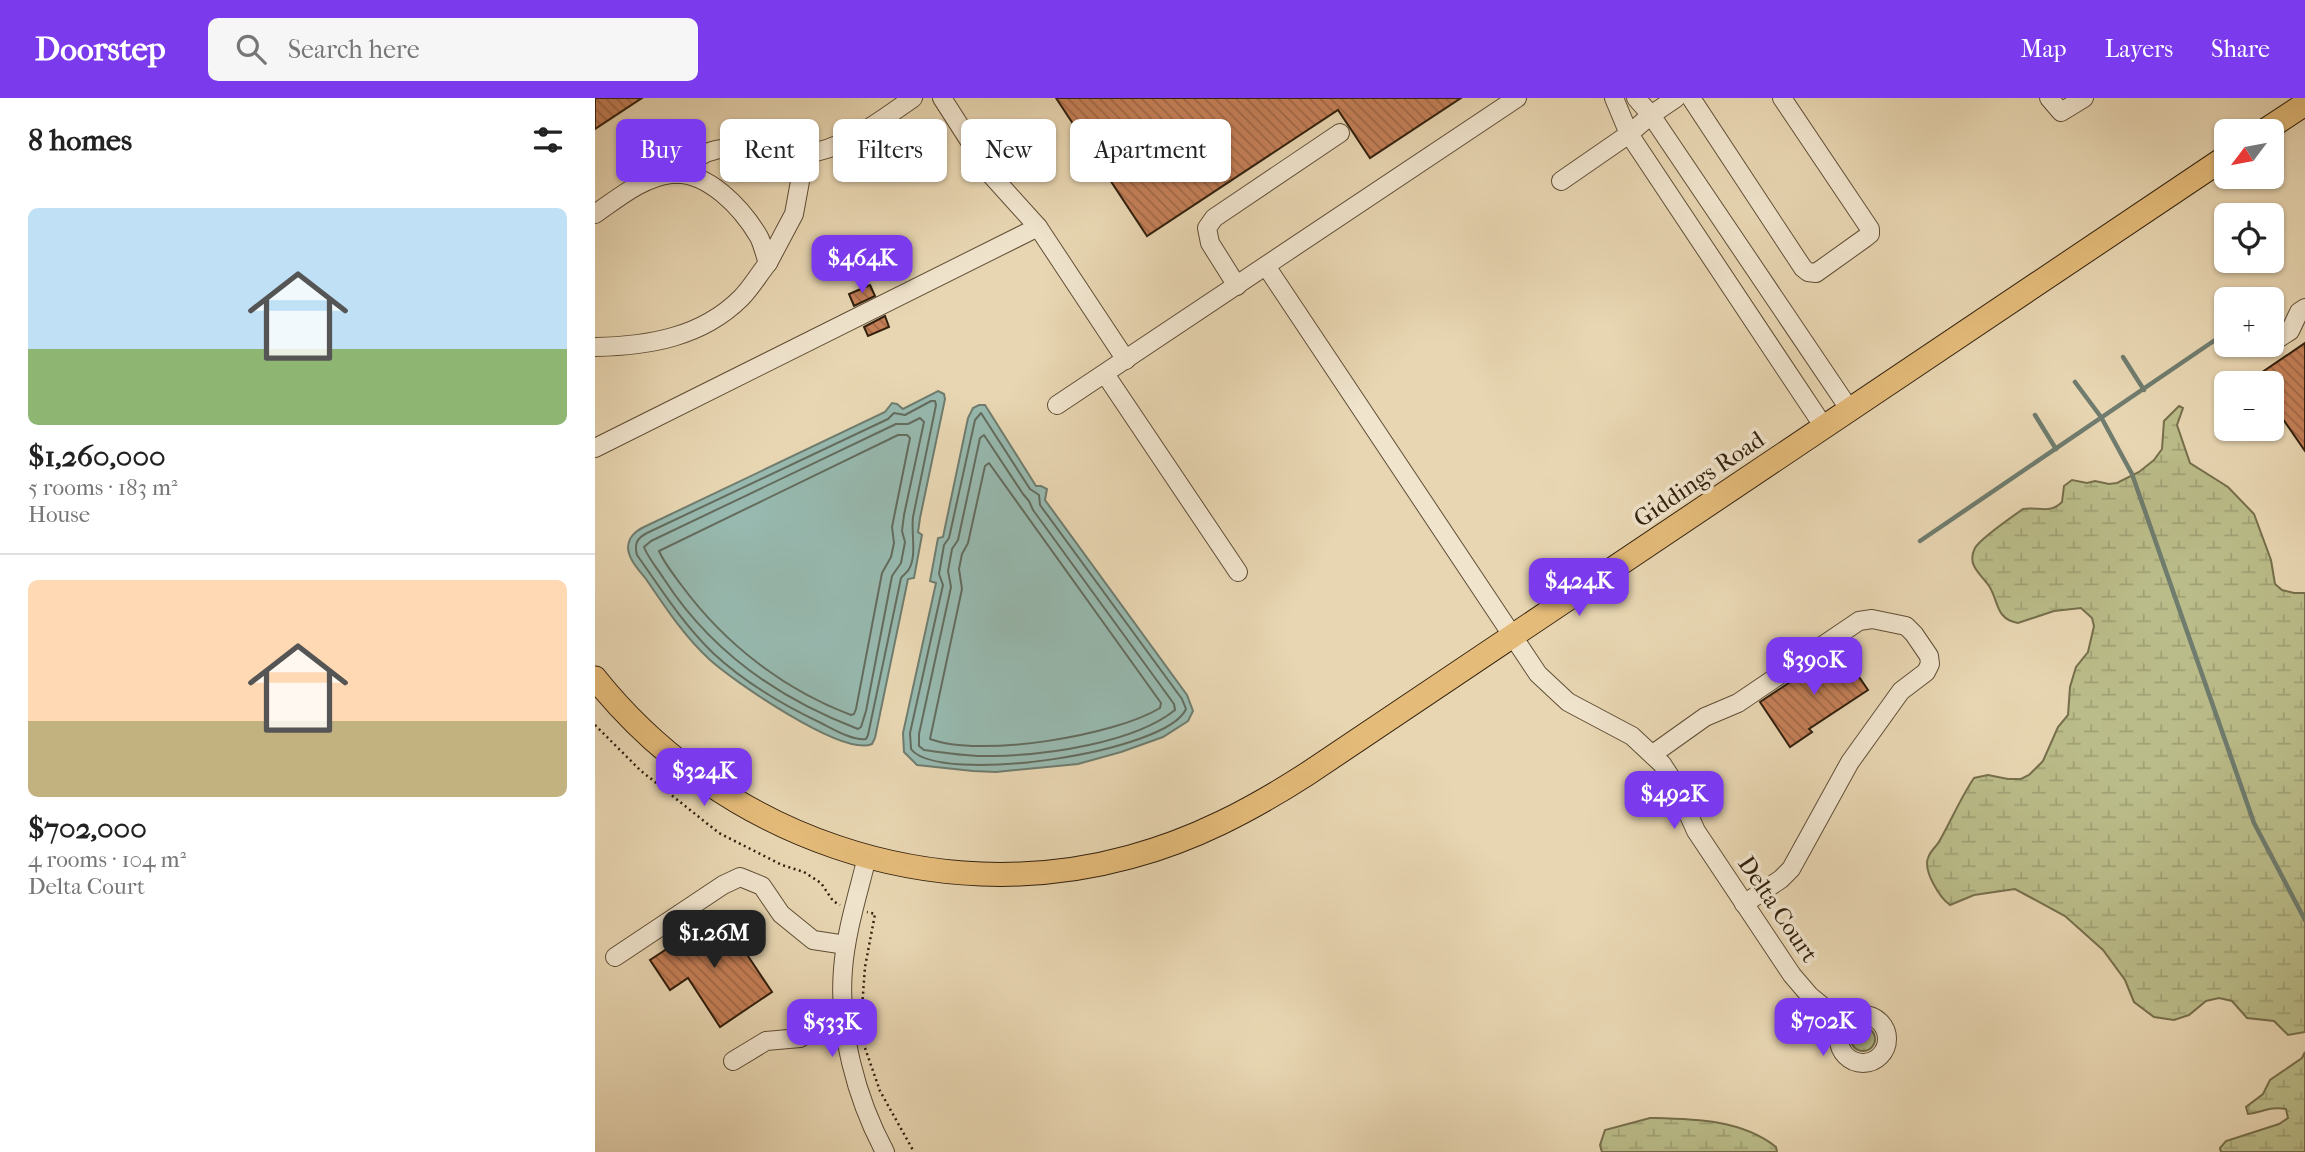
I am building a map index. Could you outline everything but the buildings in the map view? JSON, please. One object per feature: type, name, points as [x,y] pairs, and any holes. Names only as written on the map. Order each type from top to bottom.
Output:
[{"type":"main road","points":[[2282,119],[2305,104]]},
{"type":"main road","name":"Giddings Road","points":[[595,678],[657,744],[714,788],[796,833],[867,857],[931,870],[1006,875],[1090,866],[1163,848],[1215,827],[1275,795],[2214,165]]},
{"type":"street","points":[[819,150],[862,132],[913,98]]},
{"type":"street","points":[[942,98],[992,176],[1038,227],[1126,360]]},
{"type":"street","points":[[1057,405],[1517,98]]},
{"type":"street","points":[[1614,98],[1629,134],[1824,427]]},
{"type":"street","points":[[1636,98],[1651,115],[1850,410]]},
{"type":"street","points":[[1561,181],[1676,98]]},
{"type":"street","points":[[1691,98],[1803,268],[1816,273],[1870,234],[1870,229],[1782,98]]},
{"type":"street","points":[[2049,98],[2061,112],[2084,98]]},
{"type":"street","points":[[1237,286],[1210,243],[1207,228],[1214,218],[1340,133]]},
{"type":"street","points":[[595,214],[648,182]]},
{"type":"street","points":[[705,182],[730,201],[760,239],[768,263]]},
{"type":"street","points":[[595,347],[642,345],[694,331],[742,297],[768,263],[794,214],[800,182]]},
{"type":"street","points":[[595,448],[1038,227]]},
{"type":"street","name":"Delta Court","points":[[1266,266],[1538,674],[1558,694],[1622,730],[1653,754],[1675,784],[1696,831],[1801,986],[1844,1024]]},
{"type":"street","points":[[2284,335],[2290,331],[2299,312],[2305,308]]},
{"type":"street","points":[[1104,374],[1237,572]]},
{"type":"street","points":[[1653,754],[1705,717],[1738,703],[1859,621],[1872,619],[1906,626],[1929,656],[1929,668],[1901,691],[1846,769],[1791,869],[1744,904]]},
{"type":"street","points":[[867,857],[846,944],[844,1010],[859,1089],[885,1152]]},
{"type":"street","points":[[615,957],[723,885],[740,877],[762,886],[781,914],[813,940],[846,944]]},
{"type":"street","points":[[733,1061],[766,1041],[800,1038],[844,1010]]},
{"type":"green space","points":[[2179,406],[2183,408],[2177,425],[2190,463],[2228,487],[2254,514],[2271,560],[2275,584],[2282,590],[2305,593],[2305,1032],[2288,1035],[2274,1021],[2247,1018],[2232,1001],[2219,998],[2206,1001],[2189,1015],[2174,1020],[2154,1017],[2134,1002],[2125,980],[2103,950],[2065,916],[2015,889],[1974,895],[1950,905],[1937,890],[1928,870],[1929,855],[1974,778],[1988,775],[2021,779],[2043,761],[2058,727],[2068,715],[2070,687],[2076,667],[2088,652],[2094,626],[2092,618],[2081,608],[2054,611],[2018,623],[2005,618],[1989,586],[1973,564],[1975,548],[2023,509],[2048,509],[2057,506],[2062,502],[2064,486],[2072,480],[2109,484],[2139,472],[2154,460],[2162,449],[2164,421]]},
{"type":"green space","points":[[1863,1027],[1872,1030],[1875,1039],[1872,1048],[1863,1051],[1854,1048],[1851,1039],[1854,1030]]},
{"type":"green space","points":[[2305,1052],[2305,1152],[2221,1152],[2220,1148],[2226,1141],[2279,1124],[2288,1118],[2286,1109],[2248,1114],[2246,1107],[2263,1094],[2270,1080],[2302,1058]]},
{"type":"green space","points":[[1650,1118],[1699,1120],[1732,1126],[1762,1138],[1776,1147],[1777,1152],[1602,1152],[1600,1145],[1605,1130]]},
{"type":"water","points":[[938,391],[944,394],[945,399],[920,518],[918,532],[922,535],[914,578],[908,579],[875,738],[872,744],[858,745],[814,729],[789,715],[709,659],[683,631],[634,564],[628,547],[633,534],[641,529],[885,412],[892,403],[903,409]]},
{"type":"water","points":[[985,405],[1036,486],[1047,489],[1045,500],[1187,695],[1193,711],[1188,721],[1163,737],[1078,764],[996,772],[917,765],[904,752],[903,733],[936,583],[930,581],[938,538],[943,537],[968,418],[973,408]]},
{"type":"waterway","points":[[1920,541],[2214,341]]},
{"type":"waterway","points":[[2123,357],[2144,390]]},
{"type":"waterway","points":[[2075,382],[2101,417],[2132,474],[2254,823],[2305,920]]},
{"type":"waterway","points":[[2035,415],[2056,449]]}]
